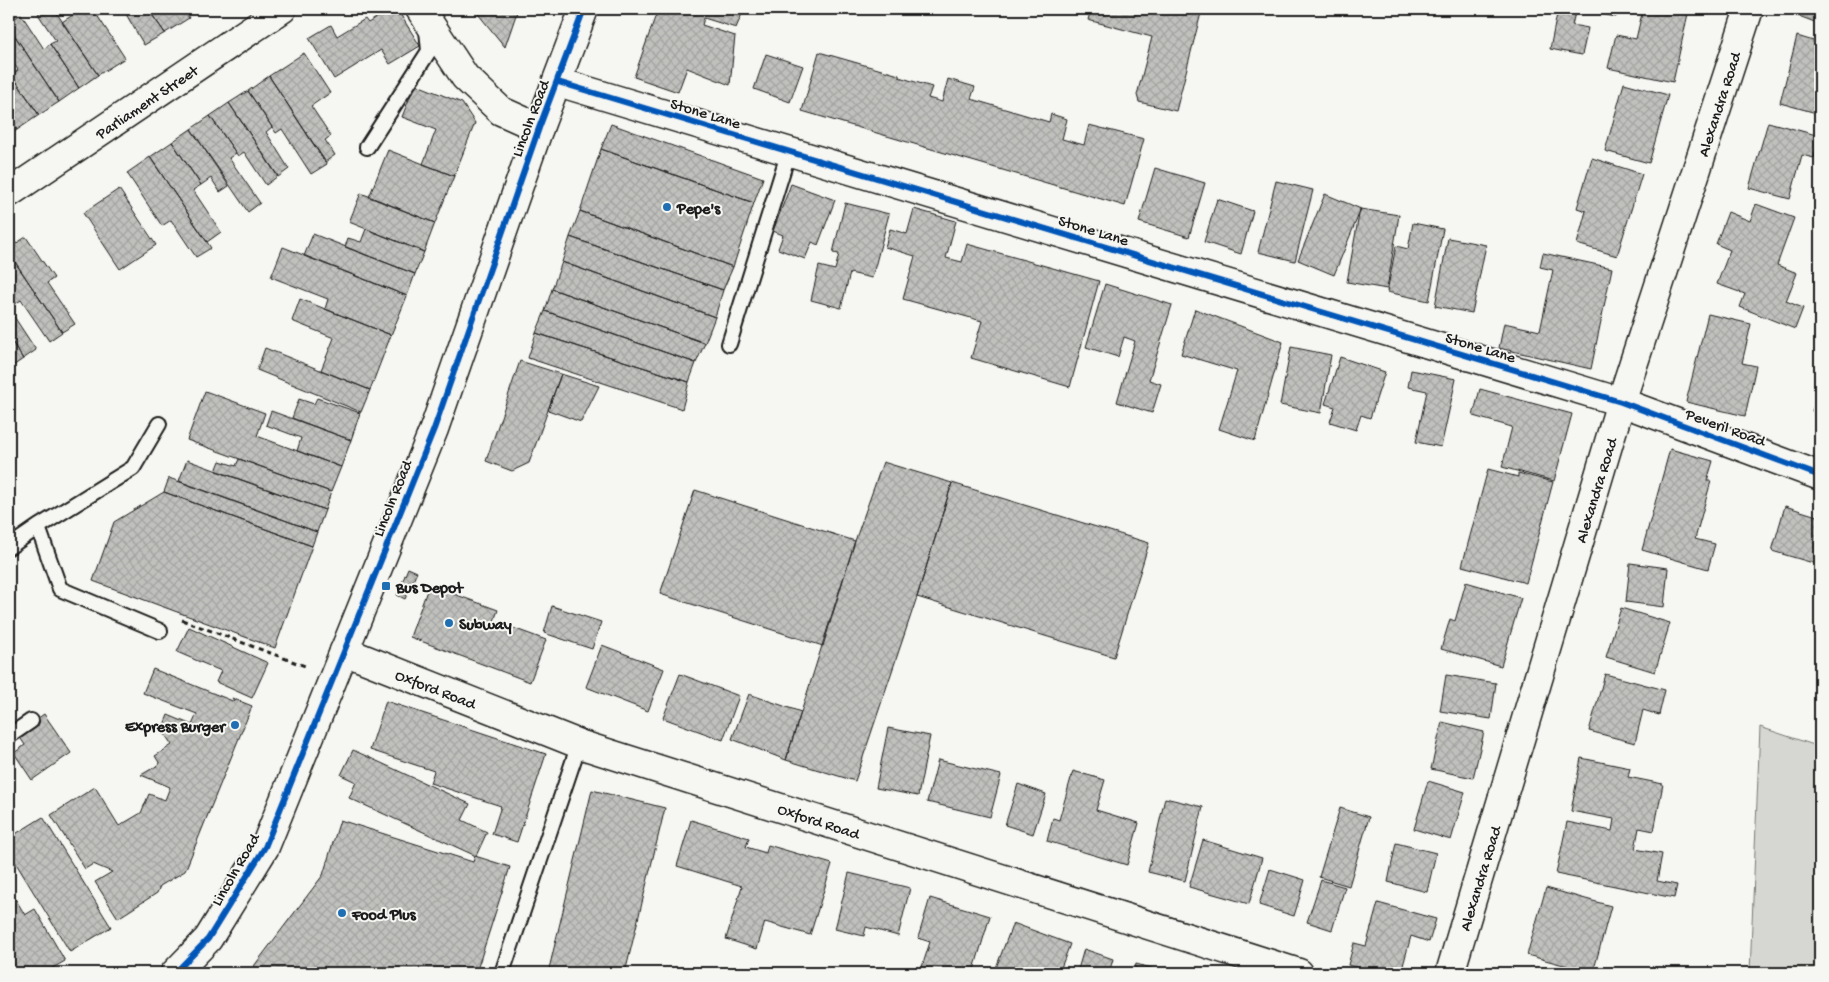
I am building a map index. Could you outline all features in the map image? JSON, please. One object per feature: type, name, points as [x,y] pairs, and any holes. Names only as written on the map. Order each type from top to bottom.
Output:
[{"type":"street","name":"Parliament Street","points":[[9,193],[282,9]]},
{"type":"street","name":"Lincoln Road","points":[[175,973],[208,939],[265,846],[434,429],[539,128],[558,82],[584,9]]},
{"type":"street","name":"Alexandra Road","points":[[1450,973],[1622,402],[1749,9]]},
{"type":"street","points":[[423,14],[465,77],[501,111],[539,128]]},
{"type":"street","name":"Stone Lane","points":[[558,82],[1622,402]]},
{"type":"street","name":"Peveril Road","points":[[1622,402],[1820,476]]},
{"type":"street","name":"Oxford Road","points":[[344,651],[579,744],[1299,973]]},
{"type":"lane","points":[[367,147],[429,51],[423,14]]},
{"type":"lane","points":[[729,344],[789,151]]},
{"type":"lane","points":[[9,546],[132,468],[159,424]]},
{"type":"lane","points":[[38,527],[60,589],[160,631]]},
{"type":"lane","points":[[9,736],[31,720]]},
{"type":"lane","points":[[502,973],[579,744]]},
{"type":"path","points":[[175,617],[334,676]]},
{"type":"shaded area","points":[[1760,727],[1820,747],[1820,973],[1750,973]]},
{"type":"building","points":[[46,9],[54,9],[98,75],[79,88],[50,44],[56,41],[38,14]]},
{"type":"building","points":[[82,9],[93,9],[125,58],[98,75],[62,22]]},
{"type":"building","points":[[123,9],[148,9],[165,33],[144,45]]},
{"type":"building","points":[[148,9],[184,9],[189,18],[165,33]]},
{"type":"building","points":[[391,9],[397,9],[420,46],[390,64],[381,50],[334,79],[309,38],[331,25],[337,36],[365,19],[368,23]]},
{"type":"building","points":[[474,9],[518,9],[505,47]]},
{"type":"building","points":[[658,9],[744,9],[736,28],[704,18],[702,25],[735,36],[730,85],[687,68],[678,92],[634,77]]},
{"type":"building","points":[[1091,9],[1202,9],[1176,111],[1139,102],[1137,95],[1152,37],[1088,20]]},
{"type":"building","points":[[1558,9],[1576,9],[1572,25],[1588,28],[1582,55],[1550,49]]},
{"type":"building","points":[[1577,9],[1617,9],[1616,17]]},
{"type":"building","points":[[1643,9],[1689,9],[1673,82],[1608,68],[1616,35],[1636,39]]},
{"type":"building","points":[[1793,9],[1820,9],[1820,24],[1791,13]]},
{"type":"building","points":[[21,14],[44,49],[50,44],[79,88],[59,102],[9,27],[9,22]]},
{"type":"building","points":[[9,27],[59,102],[39,115],[12,75],[18,70],[9,57]]},
{"type":"building","points":[[1797,36],[1820,43],[1820,114],[1780,103]]},
{"type":"building","points":[[819,52],[899,75],[899,77],[932,87],[928,98],[942,102],[948,79],[975,87],[971,99],[1049,122],[1051,114],[1067,119],[1062,139],[1084,145],[1089,125],[1144,139],[1125,206],[802,111]]},
{"type":"building","points":[[304,53],[330,93],[311,106],[331,136],[325,140],[335,155],[325,162],[269,76]]},
{"type":"building","points":[[766,54],[803,66],[790,102],[754,89]]},
{"type":"building","points":[[12,75],[39,115],[17,130],[9,117],[9,77]]},
{"type":"building","points":[[269,76],[327,164],[311,174],[282,129],[276,133],[248,91]]},
{"type":"building","points":[[1624,83],[1668,95],[1649,163],[1605,151]]},
{"type":"building","points":[[415,84],[462,103],[475,123],[454,176],[423,164],[436,130],[402,117]]},
{"type":"building","points":[[248,91],[272,127],[266,132],[289,169],[278,177],[229,103]]},
{"type":"building","points":[[229,103],[278,176],[266,185],[244,152],[238,156],[210,116]]},
{"type":"building","points":[[210,116],[236,153],[229,158],[260,203],[248,212],[191,129]]},
{"type":"building","points":[[9,117],[17,130],[9,135]]},
{"type":"building","points":[[1768,122],[1820,136],[1814,158],[1802,155],[1790,199],[1749,188]]},
{"type":"building","points":[[611,124],[763,178],[754,203],[601,149]]},
{"type":"building","points":[[191,129],[229,186],[220,192],[211,178],[201,185],[172,142]]},
{"type":"building","points":[[172,142],[201,185],[193,190],[221,232],[207,242],[150,157]]},
{"type":"building","name":"Pepe's","points":[[601,149],[754,203],[733,267],[580,211]]},
{"type":"building","points":[[388,150],[454,176],[435,223],[369,197]]},
{"type":"building","points":[[150,157],[211,248],[196,257],[171,220],[162,226],[127,173]]},
{"type":"building","points":[[1592,158],[1642,174],[1617,256],[1577,244],[1586,211],[1577,208]]},
{"type":"building","points":[[1155,168],[1205,183],[1189,237],[1139,222]]},
{"type":"building","points":[[1276,181],[1313,190],[1295,261],[1258,252]]},
{"type":"building","points":[[791,184],[835,200],[818,245],[812,242],[805,259],[778,249],[783,235],[773,231]]},
{"type":"building","points":[[119,189],[156,245],[120,269],[83,213]]},
{"type":"building","points":[[361,193],[435,223],[424,252],[349,222]]},
{"type":"building","points":[[1325,194],[1361,209],[1334,275],[1298,260]]},
{"type":"building","points":[[1217,199],[1253,211],[1241,254],[1204,242]]},
{"type":"building","points":[[845,203],[889,214],[872,278],[850,273],[841,308],[811,300],[819,266],[835,270],[839,254],[833,253]]},
{"type":"building","points":[[1756,204],[1794,218],[1777,265],[1797,273],[1786,301],[1803,308],[1795,329],[1740,307],[1745,294],[1717,284],[1730,250],[1716,244],[1728,212],[1750,221]]},
{"type":"building","points":[[914,209],[956,221],[946,258],[962,262],[967,244],[1099,281],[1070,387],[971,358],[982,321],[903,299],[915,256],[885,247],[890,229],[907,234]]},
{"type":"building","points":[[1360,209],[1399,215],[1387,289],[1347,282]]},
{"type":"building","points":[[580,211],[733,267],[723,290],[570,237]]},
{"type":"building","points":[[1413,223],[1443,229],[1429,301],[1387,292],[1396,246],[1408,249]]},
{"type":"building","points":[[366,229],[424,252],[415,274],[345,247],[348,238],[361,242]]},
{"type":"building","points":[[313,234],[415,274],[407,296],[304,256]]},
{"type":"building","points":[[26,237],[54,278],[47,283],[75,324],[62,332],[9,253],[9,248]]},
{"type":"building","points":[[570,237],[723,290],[715,317],[562,262]]},
{"type":"building","points":[[1448,238],[1486,245],[1472,313],[1435,306]]},
{"type":"building","points":[[283,247],[407,296],[391,335],[325,309],[328,299],[271,277]]},
{"type":"building","points":[[9,253],[62,332],[49,341],[21,300],[15,304],[9,296]]},
{"type":"building","points":[[1543,253],[1612,268],[1591,369],[1499,348],[1504,323],[1540,331],[1553,270],[1540,267]]},
{"type":"building","points":[[562,262],[715,317],[705,343],[552,289]]},
{"type":"building","points":[[1105,284],[1172,305],[1149,380],[1161,384],[1152,413],[1117,402],[1135,341],[1124,337],[1118,357],[1086,347]]},
{"type":"building","points":[[552,289],[705,343],[696,363],[545,311]]},
{"type":"building","points":[[300,299],[391,335],[370,390],[321,370],[334,338],[292,321]]},
{"type":"building","points":[[9,309],[36,350],[23,359],[9,337]]},
{"type":"building","points":[[1195,309],[1283,342],[1255,441],[1219,429],[1237,371],[1181,354]]},
{"type":"building","points":[[545,311],[696,363],[689,382],[536,333]]},
{"type":"building","points":[[1708,314],[1751,324],[1742,363],[1756,366],[1745,416],[1686,402]]},
{"type":"building","points":[[536,333],[689,382],[682,409],[528,358]]},
{"type":"building","points":[[9,337],[23,359],[10,368],[9,366]]},
{"type":"building","points":[[1291,347],[1331,355],[1321,413],[1280,405]]},
{"type":"building","points":[[265,348],[370,390],[361,412],[257,370]]},
{"type":"building","points":[[1340,357],[1385,372],[1370,418],[1361,415],[1356,430],[1330,422],[1335,407],[1325,404]]},
{"type":"building","points":[[520,361],[561,374],[529,463],[512,471],[486,461]]},
{"type":"building","points":[[1411,370],[1456,379],[1441,447],[1416,442],[1427,391],[1408,387]]},
{"type":"building","points":[[561,374],[599,386],[581,422],[548,410]]},
{"type":"building","points":[[1480,389],[1572,414],[1554,481],[1502,467],[1512,427],[1473,416]]},
{"type":"building","points":[[1820,390],[1820,414],[1812,411]]},
{"type":"building","points":[[205,391],[265,413],[257,436],[341,467],[331,492],[187,440]]},
{"type":"building","points":[[317,398],[360,413],[351,440],[292,418],[299,399],[314,404]]},
{"type":"building","points":[[271,411],[351,440],[341,467],[297,451],[301,438],[266,425]]},
{"type":"building","points":[[1670,449],[1713,461],[1707,481],[1711,481],[1695,539],[1715,544],[1708,569],[1642,550]]},
{"type":"building","points":[[239,459],[331,492],[325,510],[216,471],[220,461],[236,466]]},
{"type":"building","points":[[187,460],[325,510],[317,532],[179,481]]},
{"type":"building","points":[[883,462],[952,483],[917,597],[855,781],[786,760],[855,541]]},
{"type":"building","points":[[1488,469],[1518,477],[1518,473],[1553,482],[1526,583],[1462,566]]},
{"type":"building","points":[[169,478],[317,532],[312,546],[164,492]]},
{"type":"building","points":[[952,483],[1149,543],[1114,657],[917,597]]},
{"type":"building","points":[[695,490],[855,541],[823,646],[660,594]]},
{"type":"building","points":[[164,492],[312,546],[275,648],[93,581],[114,522]]},
{"type":"building","points":[[1785,506],[1820,517],[1820,565],[1772,551]]},
{"type":"building","points":[[1630,563],[1668,568],[1664,607],[1626,602]]},
{"type":"building","points":[[408,568],[417,572],[405,599],[397,595]]},
{"type":"building","points":[[1466,582],[1521,598],[1501,666],[1441,649],[1450,619],[1455,621]]},
{"type":"building","points":[[429,585],[498,610],[494,621],[546,640],[530,682],[410,637]]},
{"type":"building","points":[[552,606],[601,622],[592,649],[544,633]]},
{"type":"building","points":[[1621,608],[1670,623],[1655,672],[1606,657]]},
{"type":"building","points":[[189,627],[268,663],[252,698],[216,682],[221,671],[177,652]]},
{"type":"building","points":[[602,645],[664,669],[648,711],[586,687]]},
{"type":"building","points":[[153,669],[235,702],[232,698],[252,706],[185,871],[160,886],[157,893],[118,918],[95,882],[112,872],[93,864],[85,869],[51,815],[95,787],[119,826],[141,813],[149,794],[165,800],[170,787],[141,775],[160,764],[155,756],[172,745],[162,730],[168,715],[192,725],[197,714],[143,693]]},
{"type":"building","points":[[680,674],[739,696],[723,740],[663,718]]},
{"type":"building","points":[[1605,674],[1665,690],[1659,715],[1643,710],[1635,743],[1589,731]]},
{"type":"building","points":[[1446,675],[1496,683],[1491,719],[1440,711]]},
{"type":"building","points":[[749,694],[801,712],[786,760],[732,739]]},
{"type":"building","points":[[386,701],[546,754],[517,842],[492,834],[501,806],[430,783],[434,771],[370,750]]},
{"type":"building","points":[[44,714],[71,753],[32,780],[14,753],[25,745],[17,733]]},
{"type":"building","points":[[1442,722],[1484,732],[1473,778],[1431,769]]},
{"type":"building","points":[[888,728],[930,736],[918,796],[876,788]]},
{"type":"building","points":[[353,750],[470,804],[462,820],[487,832],[476,856],[349,798],[356,782],[341,775]]},
{"type":"building","points":[[1581,758],[1630,768],[1628,777],[1663,784],[1654,831],[1639,828],[1635,849],[1662,854],[1657,881],[1677,885],[1674,898],[1556,874],[1567,822],[1612,831],[1614,819],[1571,811]]},
{"type":"building","points":[[938,760],[1001,775],[990,817],[927,802]]},
{"type":"building","points":[[1073,771],[1105,780],[1096,810],[1139,823],[1127,865],[1047,841],[1053,818],[1059,820]]},
{"type":"building","points":[[1428,781],[1465,792],[1451,840],[1414,829]]},
{"type":"building","points":[[1018,784],[1046,794],[1033,834],[1005,825]]},
{"type":"building","points":[[592,790],[665,808],[625,973],[548,973]]},
{"type":"building","points":[[9,795],[15,805],[9,809]]},
{"type":"building","points":[[1165,798],[1203,807],[1185,881],[1148,872]]},
{"type":"building","points":[[1340,808],[1369,817],[1349,886],[1319,877]]},
{"type":"building","points":[[43,817],[111,927],[70,952],[9,852],[9,838]]},
{"type":"building","points":[[340,820],[473,862],[475,856],[510,867],[476,973],[252,973],[254,966],[323,875]]},
{"type":"building","points":[[691,820],[749,838],[746,847],[766,853],[768,845],[832,864],[810,935],[765,922],[757,949],[726,939],[742,886],[677,866]]},
{"type":"building","points":[[1203,840],[1262,858],[1249,904],[1189,887]]},
{"type":"building","points":[[1396,843],[1436,853],[1427,892],[1388,882]]},
{"type":"building","points":[[1270,869],[1305,880],[1294,916],[1259,905]]},
{"type":"building","points":[[849,873],[910,888],[898,936],[866,927],[864,936],[835,929]]},
{"type":"building","points":[[1321,880],[1345,887],[1332,930],[1307,922]]},
{"type":"building","points":[[9,888],[25,915],[35,909],[65,961],[44,973],[12,973],[9,967]]},
{"type":"building","points":[[1546,888],[1611,906],[1593,973],[1527,955]]},
{"type":"building","points":[[930,898],[990,916],[973,973],[941,973],[922,967],[930,942],[918,938]]},
{"type":"building","points":[[1378,903],[1436,919],[1429,942],[1411,936],[1401,973],[1377,973],[1348,965],[1354,943],[1366,946]]},
{"type":"building","points":[[1013,923],[1070,944],[1059,973],[994,973]]},
{"type":"building","points":[[1084,949],[1113,959],[1109,973],[1077,973]]},
{"type":"building","points":[[1136,964],[1170,973],[1134,973]]},
{"type":"cycle path","points":[[175,973],[208,939],[265,847],[434,429],[539,128],[584,9]]},
{"type":"cycle path","points":[[558,82],[1621,402],[1820,476]]},
{"type":"place","name":"Pepe's","points":[[667,207]]},
{"type":"place","name":"Bus Depot","points":[[386,586]]},
{"type":"place","name":"Subway","points":[[449,623]]},
{"type":"place","name":"Express Burger","points":[[235,725]]},
{"type":"place","name":"Food Plus","points":[[342,913]]}]
